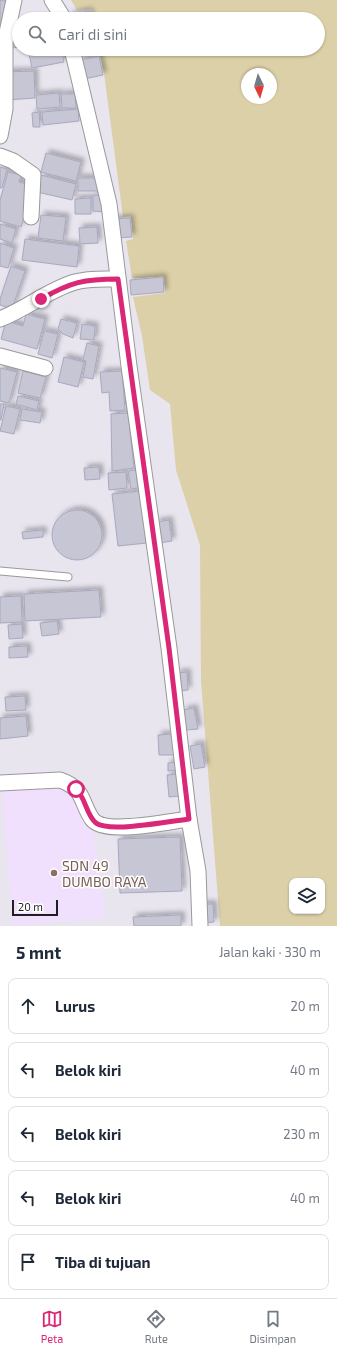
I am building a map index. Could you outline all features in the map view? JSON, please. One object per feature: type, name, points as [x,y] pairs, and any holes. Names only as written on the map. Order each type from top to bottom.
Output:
[{"type":"street","points":[[0,136],[4,109],[5,42],[14,0]]},
{"type":"street","points":[[52,0],[60,12]]},
{"type":"street","points":[[74,56],[109,204],[169,648],[189,819],[198,871],[200,926]]},
{"type":"street","points":[[0,156],[13,161],[33,175],[31,217]]},
{"type":"street","points":[[0,319],[62,287],[76,282],[92,279],[118,279]]},
{"type":"street","points":[[0,356],[45,368]]},
{"type":"street","points":[[0,783],[60,780],[79,792],[93,820],[104,827],[119,827],[189,819]]},
{"type":"lane","points":[[0,571],[68,577]]},
{"type":"shaded area","points":[[71,0],[337,0],[337,926],[220,926],[201,681],[200,545],[176,470],[170,404],[150,390],[142,336],[133,297],[165,293],[164,277],[132,278],[126,241],[133,239],[131,216],[123,217],[100,56],[325,56],[325,12],[93,12],[92,9],[77,10]]},
{"type":"shaded area","name":"SDN 49 DUMBO RAYA","points":[[48,770],[76,797],[93,829],[106,917],[13,926],[3,805],[4,786],[25,772]]},
{"type":"building","points":[[0,0],[8,2],[2,24],[0,23]]},
{"type":"building","points":[[12,28],[12,48],[11,48],[8,29]]},
{"type":"building","points":[[29,56],[63,56],[64,62],[32,68]]},
{"type":"building","points":[[99,56],[103,75],[84,79],[80,60]]},
{"type":"building","points":[[34,71],[35,98],[7,100],[6,72]]},
{"type":"building","points":[[59,93],[60,107],[37,109],[36,95]]},
{"type":"building","points":[[61,94],[75,94],[76,108],[62,108]]},
{"type":"building","points":[[78,109],[79,121],[43,125],[42,112]]},
{"type":"building","points":[[39,112],[40,127],[33,127],[32,113]]},
{"type":"building","points":[[46,153],[81,162],[76,181],[41,172]]},
{"type":"building","points":[[0,167],[7,169],[2,188],[0,188]]},
{"type":"building","points":[[8,172],[21,175],[19,182],[27,184],[24,195],[30,196],[21,227],[0,221],[0,200]]},
{"type":"building","points":[[41,175],[76,184],[72,200],[37,192]]},
{"type":"building","points":[[78,178],[98,178],[98,191],[78,191]]},
{"type":"building","points":[[93,195],[104,196],[104,212],[93,211]]},
{"type":"building","points":[[91,198],[91,214],[75,214],[75,199]]},
{"type":"building","points":[[41,215],[66,217],[63,241],[38,238]]},
{"type":"building","points":[[130,218],[132,237],[115,238],[113,219]]},
{"type":"building","points":[[0,224],[16,229],[12,243],[0,239]]},
{"type":"building","points":[[97,227],[98,243],[80,244],[79,228]]},
{"type":"building","points":[[25,239],[79,246],[77,267],[22,260]]},
{"type":"building","points":[[0,243],[14,248],[8,268],[0,266]]},
{"type":"building","points":[[11,266],[25,271],[12,309],[0,305],[0,299]]},
{"type":"building","points":[[163,277],[164,292],[131,295],[130,280]]},
{"type":"building","points":[[26,314],[45,319],[37,349],[1,339],[6,321],[23,326]]},
{"type":"building","points":[[61,319],[77,323],[73,338],[63,334],[58,329]]},
{"type":"building","points":[[82,324],[95,326],[94,340],[80,339]]},
{"type":"building","points":[[44,331],[58,334],[52,358],[38,354]]},
{"type":"building","points":[[87,343],[99,346],[93,379],[83,377],[86,361],[83,360]]},
{"type":"building","points":[[64,357],[84,362],[78,387],[58,382]]},
{"type":"building","points":[[0,368],[17,372],[9,403],[0,401]]},
{"type":"building","points":[[23,371],[46,377],[40,398],[18,393]]},
{"type":"building","points":[[122,371],[125,410],[110,411],[109,392],[102,393],[100,372]]},
{"type":"building","points":[[18,396],[39,401],[37,410],[16,404]]},
{"type":"building","points":[[0,404],[4,404],[1,420],[0,420]]},
{"type":"building","points":[[6,406],[20,409],[14,434],[0,431]]},
{"type":"building","points":[[22,409],[42,412],[40,423],[20,420]]},
{"type":"building","points":[[128,413],[134,468],[112,471],[111,414]]},
{"type":"building","points":[[99,467],[100,479],[85,480],[84,468]]},
{"type":"building","points":[[136,470],[138,488],[131,489],[128,471]]},
{"type":"building","points":[[126,472],[127,488],[109,490],[108,473]]},
{"type":"building","points":[[141,491],[147,543],[118,546],[112,494]]},
{"type":"building","points":[[77,510],[87,512],[95,517],[100,525],[102,535],[100,545],[95,553],[87,558],[77,560],[67,558],[59,553],[54,545],[52,535],[54,525],[59,517],[67,512]]},
{"type":"building","points":[[169,520],[172,541],[159,543],[156,522]]},
{"type":"building","points":[[43,530],[43,537],[23,539],[22,532]]},
{"type":"building","points":[[99,590],[101,617],[25,621],[24,594]]},
{"type":"building","points":[[21,596],[22,622],[0,623],[0,597]]},
{"type":"building","points":[[57,621],[59,634],[42,636],[40,623]]},
{"type":"building","points":[[22,624],[23,638],[9,639],[8,625]]},
{"type":"building","points":[[27,646],[28,657],[9,658],[9,647]]},
{"type":"building","points":[[187,672],[188,690],[178,691],[177,673]]},
{"type":"building","points":[[25,696],[26,710],[6,711],[5,697]]},
{"type":"building","points":[[194,708],[198,729],[186,730],[183,710]]},
{"type":"building","points":[[26,716],[28,736],[0,739],[0,718]]},
{"type":"building","points":[[175,734],[176,755],[159,755],[158,735]]},
{"type":"building","points":[[201,744],[205,767],[194,769],[190,746]]},
{"type":"building","points":[[176,762],[177,770],[168,771],[168,763]]},
{"type":"building","points":[[179,774],[181,796],[169,797],[167,775]]},
{"type":"building","points":[[180,837],[182,891],[120,893],[118,839]]},
{"type":"building","points":[[202,904],[213,904],[214,922],[203,923]]},
{"type":"building","points":[[181,915],[181,926],[134,926],[133,917]]},
{"type":"place","name":"SDN 49 DUMBO RAYA","points":[[54,873]]},
{"type":"route","points":[[41,299],[62,287],[76,282],[92,279],[118,279],[169,648],[189,819],[119,827],[104,827],[93,820],[83,798],[76,789]]}]
